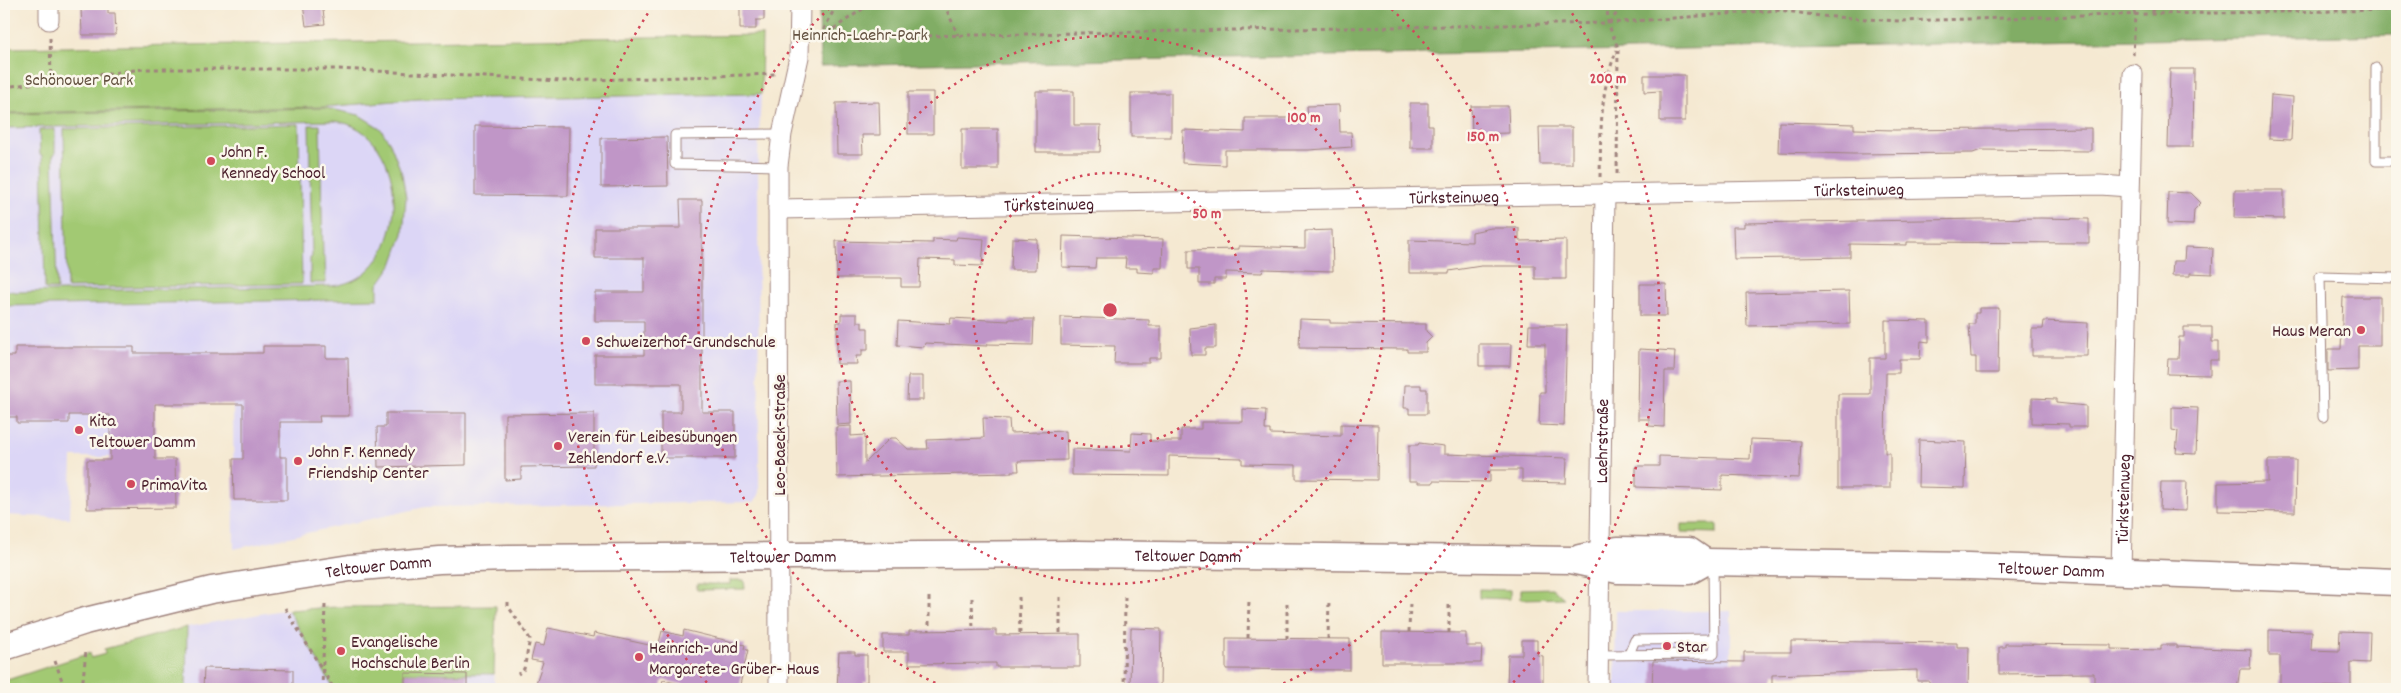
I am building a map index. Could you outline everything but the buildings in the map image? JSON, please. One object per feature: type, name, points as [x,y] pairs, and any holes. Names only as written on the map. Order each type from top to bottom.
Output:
[{"type":"main road","name":"Teltower Damm","points":[[4,647],[84,622],[178,597],[268,580],[350,568],[439,560],[509,558],[1169,554],[1600,560],[1618,550],[1689,551],[1709,562],[2121,571],[2397,582]]},
{"type":"street","name":"Leo-Baeck-Straße","points":[[779,689],[778,166],[782,134],[797,73],[800,40],[800,4]]},
{"type":"street","name":"Türksteinweg","points":[[2121,571],[2133,74]]},
{"type":"street","name":"Türksteinweg","points":[[778,209],[1607,184],[2100,184],[2129,187]]},
{"type":"street","name":"Laehrstraße","points":[[1598,689],[1607,184]]},
{"type":"lane","points":[[2376,68],[2376,161],[2397,161]]},
{"type":"lane","points":[[778,166],[676,164],[675,135],[782,134]]},
{"type":"lane","points":[[2323,417],[2320,276],[2397,278]]},
{"type":"lane","points":[[1598,654],[1714,654],[1709,562]]},
{"type":"lane","points":[[1629,654],[1635,640],[1714,639]]},
{"type":"path","points":[[820,38],[837,4]]},
{"type":"path","points":[[820,38],[870,4]]},
{"type":"path","points":[[944,4],[958,36]]},
{"type":"path","points":[[1606,4],[1608,23],[1618,48],[1607,184]]},
{"type":"path","points":[[1608,23],[1624,4]]},
{"type":"path","points":[[1769,4],[1779,10]]},
{"type":"path","points":[[1779,10],[1782,4]]},
{"type":"path","points":[[2131,4],[2135,14],[2133,74]]},
{"type":"path","points":[[2150,14],[2158,4]]},
{"type":"path","points":[[800,40],[820,38],[1608,23],[1779,10],[1821,16],[1899,21],[2135,14],[2397,10]]},
{"type":"path","points":[[49,12],[51,80]]},
{"type":"path","points":[[1607,184],[1602,98],[1609,68],[1618,48]]},
{"type":"path","points":[[4,87],[142,69],[339,69],[561,81],[797,73]]},
{"type":"path","points":[[929,597],[929,631]]},
{"type":"path","points":[[1019,597],[1020,635]]},
{"type":"path","points":[[1060,597],[1060,635]]},
{"type":"path","points":[[1125,597],[1124,688],[1130,688]]},
{"type":"path","points":[[972,598],[973,630]]},
{"type":"path","points":[[1248,638],[1249,599]]},
{"type":"path","points":[[1287,638],[1288,600]]},
{"type":"path","points":[[1328,639],[1329,600]]},
{"type":"path","points":[[508,602],[508,606],[530,640],[524,669],[518,674]]},
{"type":"path","points":[[1409,632],[1410,602]]},
{"type":"path","points":[[1449,602],[1449,633]]},
{"type":"path","points":[[322,689],[325,605]]},
{"type":"path","points":[[285,608],[334,689]]},
{"type":"path","points":[[1124,648],[1130,648]]},
{"type":"path","points":[[82,689],[86,651]]},
{"type":"path","points":[[56,660],[65,689]]},
{"type":"shaded area","points":[[761,94],[758,155],[759,495],[754,502],[425,507],[234,549],[233,404],[154,403],[155,457],[72,457],[70,518],[4,515],[4,113],[324,107],[418,99]]},
{"type":"shaded area","name":"Evangelische Hochschule Berlin","points":[[496,606],[494,689],[186,689],[187,627],[277,611],[325,607]]},
{"type":"shaded area","points":[[1616,611],[1731,611],[1731,689],[1615,689]]},
{"type":"green space","name":"Heinrich-Laehr-Park","points":[[819,4],[2397,4],[2397,35],[820,66]]},
{"type":"green space","name":"Schönower Park","points":[[762,35],[761,94],[419,99],[324,107],[4,113],[4,48]]},
{"type":"green space","points":[[326,108],[359,115],[380,128],[390,143],[402,174],[406,198],[403,234],[392,265],[378,285],[378,299],[4,306],[4,290],[16,292],[332,286],[359,277],[379,258],[390,232],[394,203],[390,174],[378,148],[359,129],[333,121],[4,128],[4,114]]},
{"type":"green space","points":[[299,124],[302,284],[67,288],[64,129]]},
{"type":"green space","points":[[309,125],[320,125],[323,257],[325,257],[326,283],[310,283],[310,258],[312,257]]},
{"type":"green space","points":[[55,129],[55,154],[53,155],[57,289],[45,289],[42,155],[40,155],[39,130]]},
{"type":"green space","points":[[1681,524],[1717,524],[1717,533],[1681,532]]},
{"type":"green space","points":[[730,580],[744,580],[745,589],[697,590],[697,584],[730,584]]},
{"type":"green space","points":[[1552,588],[1564,598],[1521,599],[1521,589]]},
{"type":"green space","points":[[1479,589],[1510,590],[1510,599],[1479,598]]},
{"type":"green space","points":[[496,606],[494,674],[405,673],[405,689],[334,689],[288,610],[337,607]]},
{"type":"green space","points":[[187,627],[186,689],[4,689],[4,681],[90,653],[91,658],[105,654],[104,649]]},
{"type":"place","name":"John F. Kennedy School","points":[[211,161]]},
{"type":"place","name":"Haus Meran","points":[[2361,330]]},
{"type":"place","name":"Schweizerhof-Grundschule","points":[[586,341]]},
{"type":"place","name":"Kita Teltower Damm","points":[[79,430]]},
{"type":"place","name":"Verein für Leibesübungen Zehlendorf e.V.","points":[[558,446]]},
{"type":"place","name":"John F. Kennedy Friendship Center","points":[[298,461]]},
{"type":"place","name":"PrimaVita","points":[[131,484]]},
{"type":"place","name":"Star","points":[[1667,646]]},
{"type":"place","name":"Evangelische Hochschule Berlin","points":[[341,651]]},
{"type":"place","name":"Heinrich- und Margarete- Grüber- Haus","points":[[639,657]]}]
